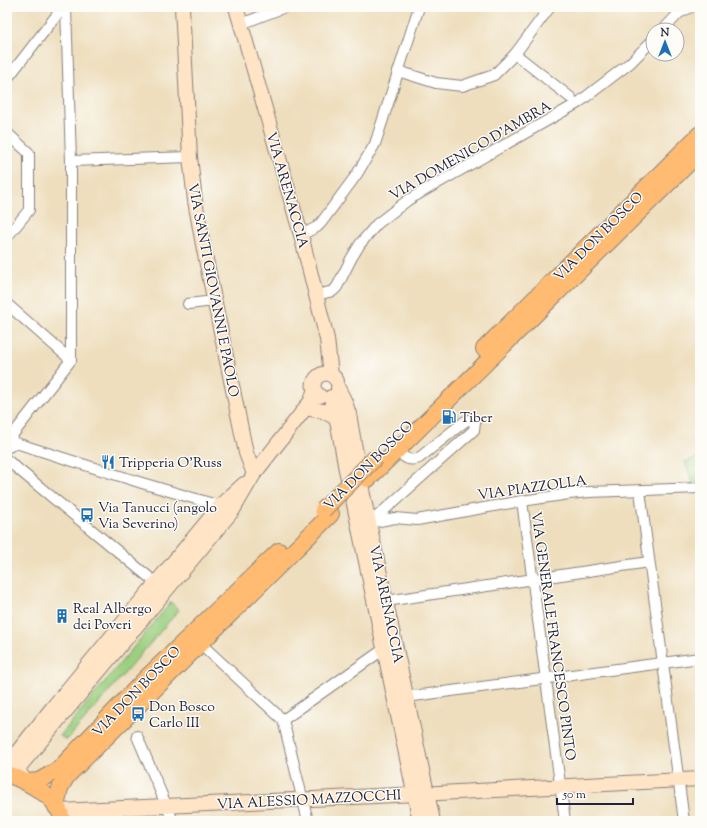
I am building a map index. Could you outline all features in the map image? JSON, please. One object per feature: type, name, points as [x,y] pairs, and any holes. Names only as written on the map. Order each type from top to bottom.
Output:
[{"type":"main road","name":"VIA SANTI GIOVANNI E PAOLO","points":[[182,7],[190,157],[195,201],[214,301],[246,453],[254,474]]},
{"type":"main road","name":"VIA ARENACCIA","points":[[236,7],[317,295],[327,339],[331,375]]},
{"type":"main road","name":"VIA DON BOSCO","points":[[27,782],[39,781],[59,769],[153,672],[327,512],[368,479],[394,447],[700,134]]},
{"type":"main road","name":"VIA DON BOSCO","points":[[59,813],[60,788],[67,776],[201,644],[327,512],[376,457],[394,447],[700,152]]},
{"type":"main road","points":[[59,813],[51,799],[27,782],[19,773],[20,766],[161,587],[220,506],[254,474],[321,397],[337,382],[331,375],[323,374],[317,377],[314,383],[321,397],[323,411],[336,418]]},
{"type":"main road","name":"VIA ARENACCIA","points":[[321,397],[336,418],[384,648],[421,794],[433,821]]},
{"type":"main road","name":"VIA ARENACCIA","points":[[321,397],[345,402],[349,414],[356,461],[406,697],[421,794],[420,821]]},
{"type":"main road","points":[[7,765],[161,587],[233,510],[254,474]]},
{"type":"main road","points":[[7,774],[27,782]]},
{"type":"main road","name":"VIA ALESSIO MAZZOCCHI","points":[[59,813],[167,806],[700,779]]},
{"type":"street","points":[[241,24],[285,7]]},
{"type":"street","points":[[301,235],[322,223],[375,144],[419,7]]},
{"type":"street","points":[[398,71],[436,83],[462,86],[494,75],[515,54],[550,7]]},
{"type":"street","points":[[671,22],[679,13],[691,7]]},
{"type":"street","points":[[7,79],[62,8]]},
{"type":"street","points":[[7,442],[71,360],[71,161],[62,8]]},
{"type":"street","name":"VIA DOMENICO D'AMBRA","points":[[317,295],[333,291],[337,287],[360,244],[377,224],[408,200],[578,103],[630,63],[645,48]]},
{"type":"street","points":[[515,54],[571,98]]},
{"type":"street","points":[[7,133],[29,153],[29,210],[7,237]]},
{"type":"street","points":[[71,161],[190,157]]},
{"type":"street","points":[[188,304],[214,301]]},
{"type":"street","points":[[7,304],[71,360]]},
{"type":"street","points":[[369,523],[474,430],[475,422],[472,420],[464,422],[420,458],[414,460],[405,458],[394,447]]},
{"type":"street","points":[[7,448],[16,443],[220,506]]},
{"type":"street","points":[[7,460],[161,587]]},
{"type":"street","name":"VIA PIAZZOLLA","points":[[369,523],[395,518],[417,520],[522,501],[589,492],[700,488]]},
{"type":"street","points":[[640,491],[684,821]]},
{"type":"street","name":"VIA GENERALE FRANCESCO PINTO","points":[[522,501],[564,821]]},
{"type":"street","points":[[386,601],[649,562]]},
{"type":"street","points":[[201,644],[284,720],[308,821]]},
{"type":"street","points":[[284,720],[384,648]]},
{"type":"street","points":[[406,697],[700,658]]},
{"type":"street","points":[[137,736],[173,821]]},
{"type":"green space","points":[[700,456],[700,483],[693,484],[685,462]]},
{"type":"green space","points":[[171,602],[179,610],[67,740],[60,736]]},
{"type":"place","name":"Tiber","points":[[449,417]]},
{"type":"place","name":"Tripperia O'Russ","points":[[108,462]]},
{"type":"place","name":"Via Tanucci (angolo Via Severino)","points":[[87,515]]},
{"type":"place","name":"Real Albergo dei Poveri","points":[[62,616]]},
{"type":"place","name":"Don Bosco Carlo III","points":[[138,714]]}]
